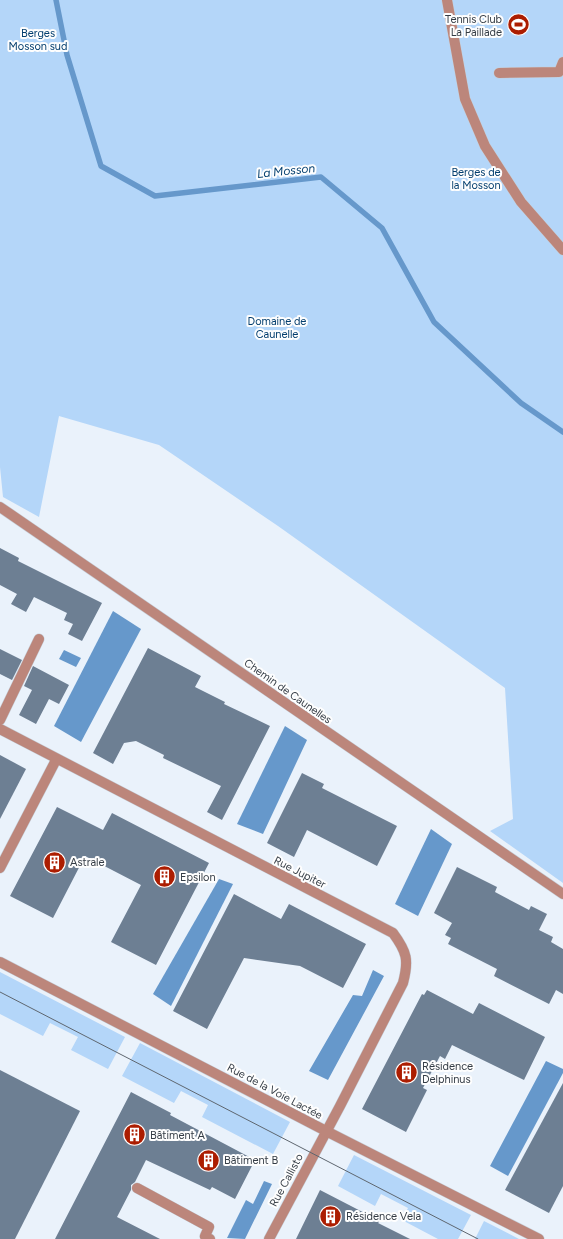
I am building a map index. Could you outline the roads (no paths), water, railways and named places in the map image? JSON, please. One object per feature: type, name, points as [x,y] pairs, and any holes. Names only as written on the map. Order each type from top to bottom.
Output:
[{"type":"street","points":[[447,0],[465,99],[485,146],[521,202],[563,250]]},
{"type":"street","points":[[499,73],[559,72],[563,62]]},
{"type":"street","name":"Chemin de Caunelles","points":[[0,507],[563,894]]},
{"type":"street","points":[[0,720],[39,639]]},
{"type":"street","name":"Rue Jupiter","points":[[0,730],[393,933],[404,948],[407,965],[403,983],[326,1131]]},
{"type":"street","points":[[0,868],[56,760]]},
{"type":"street","name":"Rue de la Voie Lactée","points":[[0,962],[326,1131],[539,1239]]},
{"type":"street","name":"Rue Callisto","points":[[269,1239],[326,1131]]},
{"type":"street","points":[[137,1188],[209,1227],[205,1236],[210,1239]]},
{"type":"waterway","name":"La Mosson","points":[[56,0],[67,55],[101,166],[155,196],[321,177],[382,228],[434,322],[521,403],[563,432]]},
{"type":"tram line","points":[[0,992],[478,1239]]},
{"type":"place","name":"Tennis Club La Paillade","points":[[518,25]]},
{"type":"place","name":"Astrale","points":[[55,862]]},
{"type":"place","name":"Epsilon","points":[[164,877]]},
{"type":"place","name":"Résidence Delphinus","points":[[407,1072]]},
{"type":"place","name":"Bâtiment A","points":[[134,1135]]},
{"type":"place","name":"Bâtiment B","points":[[208,1160]]},
{"type":"place","name":"Résidence Vela","points":[[330,1216]]},
{"type":"park label","name":"Berges Mosson sud","points":[[38,39]]},
{"type":"park label","name":"Berges de la Mosson","points":[[476,178]]},
{"type":"park label","name":"Domaine de Caunelle","points":[[277,327]]}]
